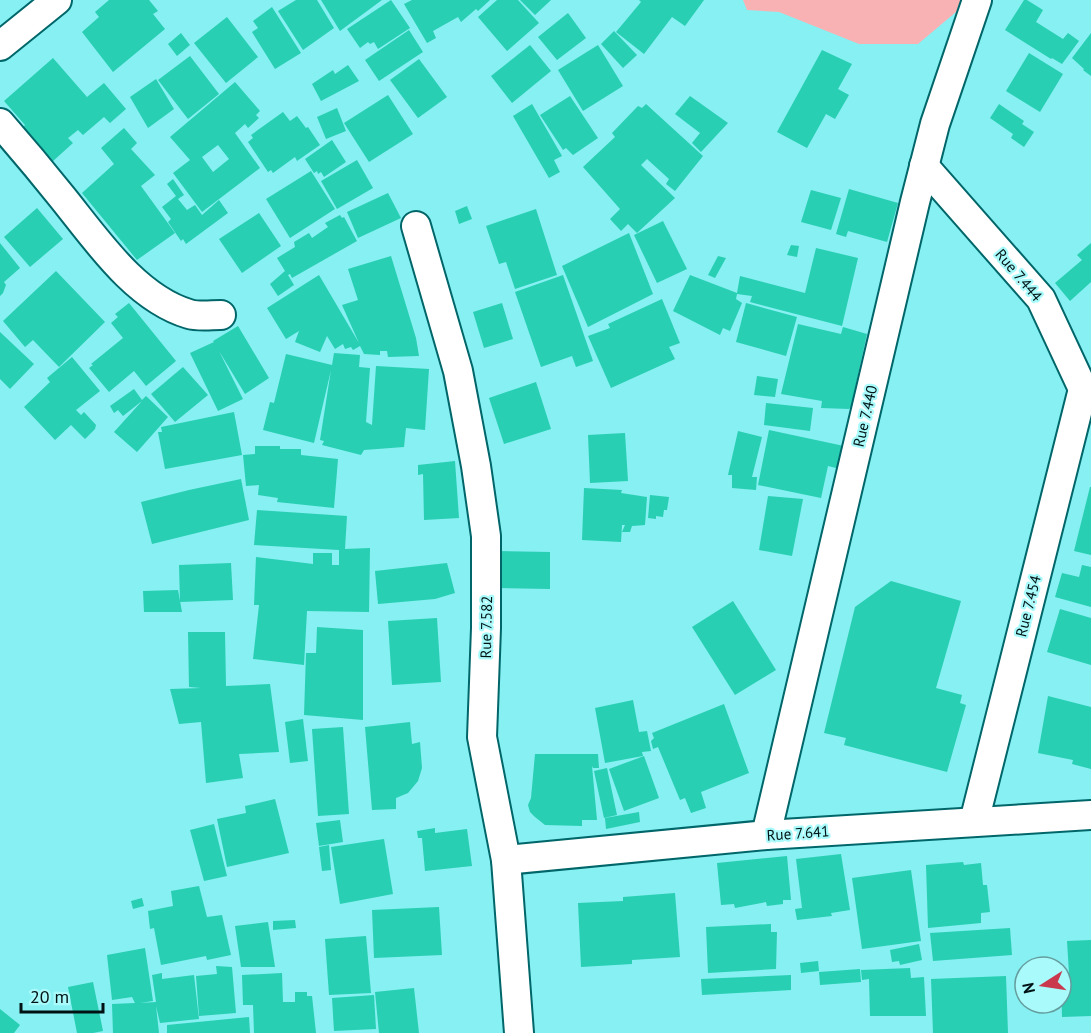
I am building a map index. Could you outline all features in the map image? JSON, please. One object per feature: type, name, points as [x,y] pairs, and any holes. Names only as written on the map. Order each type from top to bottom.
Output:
[{"type":"street","points":[[7,33],[57,0]]},
{"type":"street","name":"Rue 7.440","points":[[766,835],[924,166],[935,124],[977,0]]},
{"type":"street","points":[[0,123],[126,273],[145,291],[191,315],[221,315]]},
{"type":"street","name":"Rue 7.444","points":[[924,166],[1041,299],[1087,394]]},
{"type":"street","name":"Rue 7.582","points":[[416,226],[458,371],[476,466],[486,536],[486,628],[482,737],[506,860],[519,1033]]},
{"type":"street","name":"Rue 7.454","points":[[974,822],[1087,394]]},
{"type":"street","name":"Rue 7.641","points":[[506,860],[766,835],[1091,815]]},
{"type":"shaded area","points":[[743,0],[962,0],[956,12],[918,44],[859,44],[779,12],[747,10]]},
{"type":"building","points":[[109,0],[149,0],[158,11],[153,14],[165,29],[113,72],[82,32],[99,17],[95,12]]},
{"type":"building","points":[[296,0],[317,0],[334,28],[303,50],[278,11]]},
{"type":"building","points":[[321,0],[382,0],[340,31]]},
{"type":"building","points":[[391,0],[410,28],[378,49],[374,42],[370,44],[368,42],[360,48],[347,29]]},
{"type":"building","points":[[412,0],[490,0],[461,22],[458,17],[433,31],[436,38],[427,43],[404,4]]},
{"type":"building","points":[[497,0],[518,0],[539,23],[507,51],[478,17]]},
{"type":"building","points":[[520,0],[551,0],[535,15]]},
{"type":"building","points":[[639,0],[704,0],[685,26],[672,17],[644,54],[616,32],[641,2]]},
{"type":"building","points":[[1024,0],[1043,10],[1036,22],[1063,39],[1068,33],[1079,41],[1062,64],[1005,30]]},
{"type":"building","points":[[272,7],[301,53],[275,69],[252,32],[258,28],[253,21]]},
{"type":"building","points":[[568,13],[586,38],[557,60],[538,37]]},
{"type":"building","points":[[227,17],[258,57],[226,83],[194,43]]},
{"type":"building","points":[[409,30],[423,52],[379,81],[365,60]]},
{"type":"building","points":[[614,31],[637,55],[623,68],[601,44]]},
{"type":"building","points":[[181,33],[190,45],[177,56],[168,44]]},
{"type":"building","points":[[1091,33],[1091,76],[1072,58]]},
{"type":"building","points":[[530,45],[551,71],[512,103],[491,76]]},
{"type":"building","points":[[598,45],[623,86],[583,111],[558,70]]},
{"type":"building","points":[[822,50],[852,64],[838,89],[849,95],[835,119],[826,114],[807,148],[777,132]]},
{"type":"building","points":[[1029,53],[1063,74],[1040,112],[1006,91]]},
{"type":"building","points":[[190,56],[219,94],[188,119],[158,80]]},
{"type":"building","points":[[53,58],[87,97],[104,83],[126,109],[110,123],[104,117],[83,135],[78,130],[68,138],[73,143],[52,162],[22,128],[25,125],[4,101]]},
{"type":"building","points":[[419,59],[447,97],[418,118],[390,80]]},
{"type":"building","points":[[348,65],[359,81],[321,101],[312,84],[333,70],[335,74]]},
{"type":"building","points":[[156,79],[174,109],[148,128],[130,97]]},
{"type":"building","points":[[235,82],[260,111],[256,115],[259,118],[248,128],[245,124],[235,133],[260,168],[202,212],[173,173],[190,160],[170,137]],"holes":[[[218,145],[229,159],[213,172],[202,157]]]},
{"type":"building","points":[[388,95],[413,134],[369,162],[344,123]]},
{"type":"building","points":[[570,96],[598,138],[573,155],[566,148],[563,150],[540,115]]},
{"type":"building","points":[[690,96],[728,123],[701,152],[692,143],[700,133],[675,114]]},
{"type":"building","points":[[532,104],[562,156],[554,160],[560,172],[549,178],[513,116]]},
{"type":"building","points":[[646,104],[703,156],[675,191],[666,184],[669,179],[647,159],[641,165],[675,198],[637,233],[628,224],[621,231],[610,219],[620,209],[583,167],[615,137],[612,133],[638,106],[642,108]]},
{"type":"building","points":[[999,104],[1024,121],[1022,124],[1034,132],[1024,147],[1011,138],[1013,134],[990,118]]},
{"type":"building","points":[[337,108],[346,131],[326,139],[317,117]]},
{"type":"building","points":[[283,112],[290,121],[297,116],[320,145],[297,161],[295,157],[273,173],[271,170],[268,172],[248,142],[253,138],[251,135]]},
{"type":"building","points":[[124,128],[137,143],[131,149],[155,175],[141,186],[175,233],[137,260],[82,193],[114,164],[101,148]]},
{"type":"building","points":[[332,140],[346,162],[324,177],[321,172],[314,173],[305,159]]},
{"type":"building","points":[[357,160],[373,188],[337,209],[321,181]]},
{"type":"building","points":[[311,171],[335,209],[290,238],[266,199]]},
{"type":"building","points":[[173,179],[184,195],[178,199],[187,210],[195,205],[202,215],[219,200],[228,213],[186,244],[183,239],[181,241],[168,222],[171,219],[162,207],[176,196],[167,184]]},
{"type":"building","points":[[849,189],[898,203],[887,242],[848,231],[846,237],[836,234]]},
{"type":"building","points":[[811,190],[841,198],[831,230],[801,222]]},
{"type":"building","points":[[388,193],[401,218],[358,238],[347,212]]},
{"type":"building","points":[[467,206],[472,219],[459,224],[455,211]]},
{"type":"building","points":[[37,208],[63,239],[30,267],[4,237]]},
{"type":"building","points":[[536,209],[557,275],[515,289],[506,262],[499,264],[486,226]]},
{"type":"building","points":[[259,213],[281,246],[242,273],[219,239]]},
{"type":"building","points":[[340,215],[344,217],[357,241],[292,278],[290,274],[288,275],[294,285],[278,296],[270,284],[285,271],[277,258],[295,247],[294,242],[309,233],[312,238],[328,227],[325,223]]},
{"type":"building","points":[[663,221],[687,269],[657,283],[634,235]]},
{"type":"building","points":[[629,233],[653,294],[588,327],[562,266]]},
{"type":"building","points":[[0,243],[20,268],[4,282],[6,285],[0,296]]},
{"type":"building","points":[[1091,243],[1091,282],[1070,301],[1055,283],[1082,260],[1077,255]]},
{"type":"building","points":[[791,245],[799,246],[797,257],[787,255]]},
{"type":"building","points":[[816,248],[858,258],[842,326],[750,302],[752,296],[737,294],[736,299],[742,303],[730,331],[723,328],[720,335],[673,311],[690,275],[737,293],[740,276],[805,293]]},
{"type":"building","points":[[391,256],[416,338],[419,356],[388,357],[387,351],[380,351],[380,355],[364,354],[360,346],[353,350],[351,347],[345,349],[343,344],[335,349],[327,336],[320,352],[295,342],[299,331],[286,339],[267,308],[319,275],[359,343],[342,305],[358,300],[348,269]]},
{"type":"building","points":[[718,256],[726,258],[715,278],[708,275]]},
{"type":"building","points":[[56,271],[105,322],[59,367],[33,340],[25,347],[3,321]]},
{"type":"building","points":[[563,275],[593,361],[576,367],[572,356],[541,367],[515,292]]},
{"type":"building","points":[[662,299],[680,343],[669,347],[675,359],[611,388],[588,336],[610,328],[608,324]]},
{"type":"building","points":[[129,303],[176,361],[146,386],[134,371],[109,392],[89,368],[123,338],[111,323],[118,317],[115,314]]},
{"type":"building","points":[[502,303],[513,339],[484,348],[473,312]]},
{"type":"building","points":[[746,303],[797,317],[786,356],[736,342]]},
{"type":"building","points":[[798,324],[841,334],[843,327],[867,334],[849,409],[821,408],[822,401],[781,394]]},
{"type":"building","points":[[238,326],[269,378],[245,394],[219,351],[243,399],[218,411],[190,353],[214,342]]},
{"type":"building","points":[[0,332],[34,364],[10,389],[0,379]]},
{"type":"building","points":[[334,353],[360,355],[359,367],[370,368],[366,422],[372,425],[376,366],[429,369],[425,430],[406,428],[404,447],[364,450],[361,455],[322,445],[324,441],[320,440],[331,370],[314,443],[263,430],[270,402],[274,403],[286,354],[332,365]]},
{"type":"building","points":[[72,357],[100,391],[76,410],[81,415],[84,412],[96,425],[85,439],[71,425],[55,440],[24,407],[50,382],[47,378]]},
{"type":"building","points":[[183,367],[208,395],[175,422],[151,394]]},
{"type":"building","points":[[757,376],[778,379],[775,397],[754,395]]},
{"type":"building","points":[[536,382],[551,429],[504,444],[489,398]]},
{"type":"building","points":[[134,389],[142,400],[146,396],[168,417],[137,452],[114,432],[142,401],[123,416],[118,410],[114,413],[110,406]]},
{"type":"building","points":[[766,403],[813,408],[810,431],[764,425]]},
{"type":"building","points":[[234,412],[242,455],[165,469],[158,432],[162,432],[161,427]]},
{"type":"building","points":[[769,430],[844,446],[840,469],[828,466],[821,498],[758,485]]},
{"type":"building","points":[[738,431],[762,437],[752,477],[757,477],[756,490],[732,488],[732,475],[728,475]]},
{"type":"building","points":[[625,433],[628,481],[590,483],[588,435]]},
{"type":"building","points":[[255,446],[301,449],[301,455],[338,459],[334,508],[277,502],[278,498],[258,495],[259,485],[246,486],[243,455],[255,454]]},
{"type":"building","points":[[455,461],[459,518],[424,520],[423,474],[418,475],[418,465]]},
{"type":"building","points":[[241,479],[249,520],[152,544],[141,502]]},
{"type":"building","points":[[1091,487],[1091,555],[1074,551]]},
{"type":"building","points":[[584,488],[622,490],[621,493],[647,497],[645,525],[632,526],[630,532],[622,532],[625,525],[622,525],[621,542],[582,540]]},
{"type":"building","points":[[650,495],[669,497],[667,510],[664,510],[663,517],[648,518]]},
{"type":"building","points":[[768,496],[803,499],[792,556],[759,550]]},
{"type":"building","points":[[257,510],[347,516],[345,549],[370,548],[369,612],[307,611],[304,665],[253,659],[259,605],[254,605],[256,557],[313,564],[313,553],[332,553],[332,565],[339,565],[339,550],[254,545]]},
{"type":"building","points":[[499,551],[550,552],[550,589],[498,588]]},
{"type":"building","points":[[231,563],[233,600],[180,602],[179,565]]},
{"type":"building","points":[[447,563],[455,593],[435,599],[378,604],[375,571]]},
{"type":"building","points":[[1082,565],[1091,567],[1091,607],[1055,597],[1062,573],[1079,577]]},
{"type":"building","points":[[891,581],[961,601],[936,688],[962,695],[960,703],[966,705],[947,772],[844,745],[846,738],[824,733],[855,607]]},
{"type":"building","points":[[178,590],[182,612],[144,612],[143,591]]},
{"type":"building","points":[[733,601],[776,670],[735,695],[692,627]]},
{"type":"building","points":[[1060,609],[1091,618],[1091,665],[1047,652]]},
{"type":"building","points":[[437,618],[441,682],[392,685],[388,621]]},
{"type":"building","points":[[317,627],[363,630],[363,720],[304,715],[306,653],[316,653]]},
{"type":"building","points":[[188,632],[225,632],[226,686],[270,684],[279,752],[239,754],[243,778],[206,783],[201,722],[179,724],[170,689],[201,688],[189,687]]},
{"type":"building","points":[[1048,696],[1091,707],[1091,769],[1072,764],[1073,760],[1038,753]]},
{"type":"building","points":[[633,700],[639,732],[647,731],[651,751],[642,752],[643,756],[605,763],[595,708]]},
{"type":"building","points":[[724,704],[749,773],[701,792],[706,808],[691,813],[685,798],[680,800],[658,747],[653,749],[652,733]]},
{"type":"building","points":[[303,719],[308,761],[290,763],[285,722]]},
{"type":"building","points":[[410,722],[412,744],[420,742],[422,768],[418,781],[408,793],[396,798],[396,809],[372,810],[365,727]]},
{"type":"building","points":[[343,727],[349,814],[318,816],[312,729]]},
{"type":"building","points":[[535,754],[598,754],[599,768],[592,766],[597,820],[582,820],[582,826],[545,825],[530,812],[528,805],[531,798]]},
{"type":"building","points":[[644,756],[659,798],[624,811],[609,769]]},
{"type":"building","points":[[607,768],[617,815],[604,818],[594,771]]},
{"type":"building","points":[[275,799],[289,853],[227,867],[217,819],[246,813],[245,806]]},
{"type":"building","points":[[639,812],[640,822],[606,829],[605,818]]},
{"type":"building","points":[[340,820],[343,842],[319,846],[316,823]]},
{"type":"building","points":[[214,824],[227,876],[204,881],[190,830]]},
{"type":"building","points":[[435,828],[435,833],[467,829],[472,866],[425,871],[422,838],[418,838],[417,831]]},
{"type":"building","points":[[384,839],[393,894],[340,904],[331,847]]},
{"type":"building","points":[[329,845],[331,870],[322,871],[319,847]]},
{"type":"building","points":[[841,854],[850,910],[831,913],[832,916],[797,920],[795,909],[802,908],[796,859]]},
{"type":"building","points":[[787,856],[791,900],[783,900],[783,904],[767,906],[766,902],[735,908],[734,904],[721,905],[717,863]]},
{"type":"building","points":[[963,862],[964,865],[981,863],[983,885],[987,885],[990,912],[981,913],[981,923],[928,928],[926,865]]},
{"type":"building","points":[[911,870],[921,941],[862,949],[852,878]]},
{"type":"building","points":[[199,886],[207,917],[222,915],[231,955],[207,960],[206,956],[161,965],[154,928],[150,929],[148,911],[173,906],[171,891]]},
{"type":"building","points":[[675,893],[680,957],[632,960],[632,964],[581,967],[578,903],[623,901],[623,897]]},
{"type":"building","points":[[142,898],[144,906],[133,909],[131,901]]},
{"type":"building","points":[[439,907],[442,955],[374,958],[372,910]]},
{"type":"building","points":[[295,920],[296,928],[273,930],[273,921]]},
{"type":"building","points":[[268,922],[275,967],[241,967],[235,926]]},
{"type":"building","points":[[771,924],[771,932],[777,932],[776,969],[708,973],[706,927]]},
{"type":"building","points":[[1010,928],[1012,955],[933,961],[930,933]]},
{"type":"building","points":[[366,936],[371,993],[329,995],[325,939]]},
{"type":"building","points":[[1091,940],[1091,1016],[1062,1017],[1062,1015],[1073,1015],[1073,955],[1068,955],[1067,941]]},
{"type":"building","points":[[919,944],[922,960],[900,965],[899,961],[892,962],[890,950]]},
{"type":"building","points":[[145,948],[153,1001],[140,1003],[156,1002],[152,975],[162,973],[162,979],[194,975],[199,1019],[160,1023],[156,1006],[159,1033],[113,1033],[112,1004],[135,1003],[132,997],[112,1000],[107,955]]},
{"type":"building","points":[[818,961],[819,971],[801,973],[800,963]]},
{"type":"building","points":[[216,966],[232,967],[236,1013],[199,1016],[196,976],[217,974]]},
{"type":"building","points":[[910,968],[911,978],[924,977],[926,1016],[870,1016],[869,979],[862,980],[861,970]]},
{"type":"building","points":[[860,969],[861,982],[820,985],[819,972]]},
{"type":"building","points":[[282,973],[283,1002],[295,1002],[295,992],[307,992],[307,996],[312,996],[316,1033],[254,1033],[253,1005],[243,1005],[242,975]]},
{"type":"building","points":[[791,975],[791,990],[702,995],[701,979]]},
{"type":"building","points":[[1006,976],[1008,1033],[933,1033],[931,979]]},
{"type":"building","points":[[93,982],[103,1031],[77,1033],[68,987]]},
{"type":"building","points":[[414,988],[419,1033],[379,1033],[375,992]]},
{"type":"building","points":[[374,995],[376,1029],[334,1031],[332,998]]},
{"type":"building","points":[[0,1009],[20,1025],[14,1033],[0,1033]]},
{"type":"building","points":[[249,1017],[250,1033],[167,1033],[167,1025]]}]
